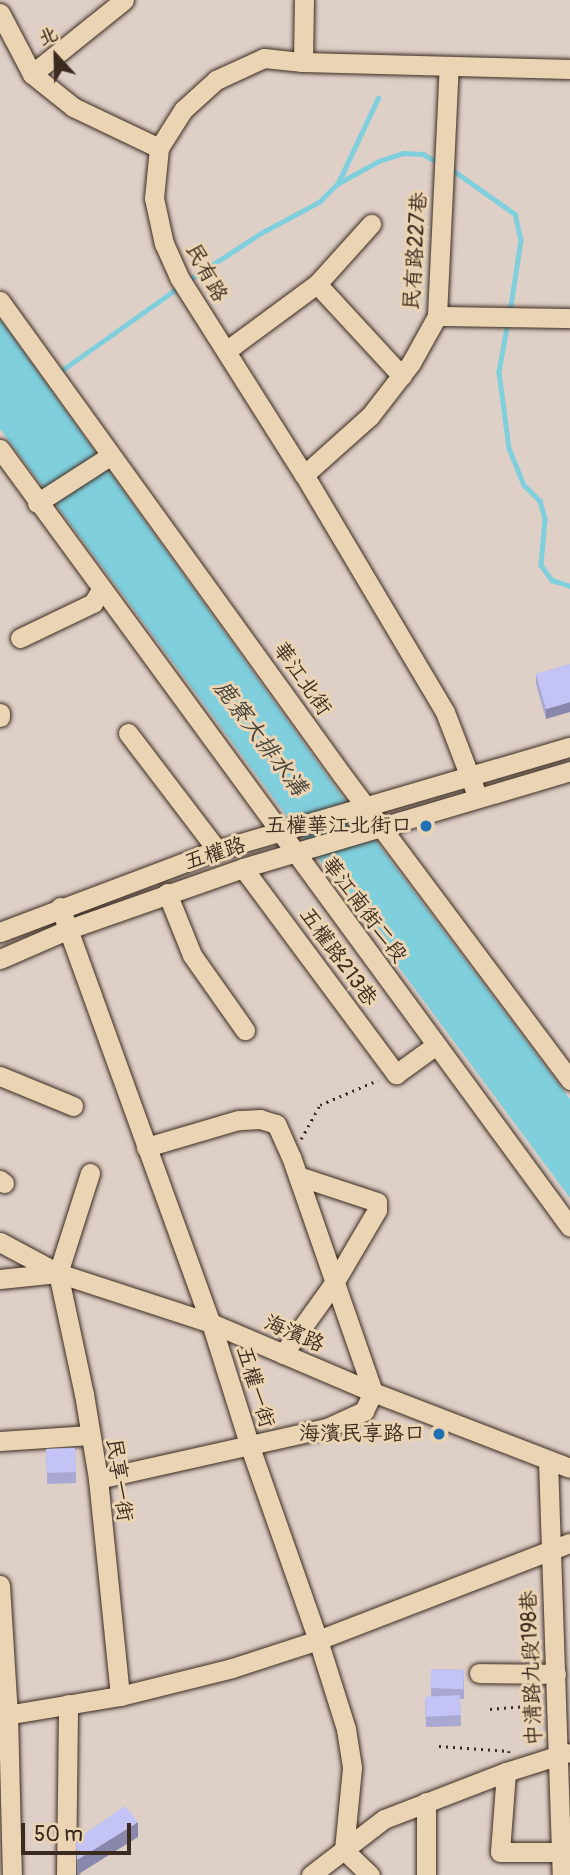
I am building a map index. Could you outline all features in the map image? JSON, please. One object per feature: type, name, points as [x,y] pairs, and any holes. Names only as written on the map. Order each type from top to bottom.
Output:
[{"type":"street","points":[[32,74],[124,0]]},
{"type":"street","points":[[303,62],[304,0]]},
{"type":"street","points":[[0,13],[32,74],[73,107],[159,148]]},
{"type":"street","name":"民有路","points":[[478,798],[445,712],[304,475],[179,277],[164,244],[154,198],[159,148],[183,110],[216,80],[264,58],[303,62],[570,69]]},
{"type":"street","name":"民有路227巷","points":[[304,475],[370,416],[402,376],[437,316],[449,66]]},
{"type":"street","points":[[226,351],[317,284],[371,224]]},
{"type":"street","points":[[317,284],[402,376]]},
{"type":"street","name":"華江北街","points":[[0,301],[108,457],[375,828],[570,1080]]},
{"type":"street","points":[[437,316],[570,318]]},
{"type":"street","name":"華江南街二段","points":[[0,449],[42,501],[102,588],[286,829],[436,1045],[570,1227]]},
{"type":"street","points":[[42,501],[108,457]]},
{"type":"street","points":[[20,638],[93,603],[102,588]]},
{"type":"street","points":[[128,733],[217,850]]},
{"type":"street","name":"五權路","points":[[0,932],[60,907],[217,850],[570,747]]},
{"type":"street","name":"五權路","points":[[0,959],[69,929],[167,893],[301,850],[570,771]]},
{"type":"street","name":"五權路213巷","points":[[243,868],[396,1074]]},
{"type":"street","points":[[167,893],[192,955],[245,1030]]},
{"type":"street","name":"五權一街","points":[[60,907],[211,1323],[250,1447],[318,1640],[346,1729],[352,1768],[344,1850]]},
{"type":"street","points":[[396,1074],[436,1045]]},
{"type":"street","points":[[0,1076],[73,1107]]},
{"type":"street","points":[[98,1479],[250,1447],[352,1418],[364,1412],[373,1392],[292,1157],[276,1124],[260,1119],[238,1120],[146,1147]]},
{"type":"street","points":[[0,1279],[58,1273],[90,1173]]},
{"type":"street","points":[[283,1354],[334,1283],[377,1210],[377,1202],[298,1176]]},
{"type":"street","name":"海濱路","points":[[0,1242],[58,1273],[211,1323],[373,1392],[570,1468]]},
{"type":"street","name":"民享一街","points":[[58,1273],[98,1479],[120,1696]]},
{"type":"street","points":[[0,1441],[90,1435]]},
{"type":"street","name":"中清路九段198巷","points":[[548,1460],[557,1704],[564,1754],[562,1875]]},
{"type":"street","points":[[4,1716],[120,1696],[232,1668],[318,1640],[570,1542]]},
{"type":"street","points":[[0,1585],[12,1875]]},
{"type":"street","points":[[479,1673],[556,1674]]},
{"type":"street","points":[[66,1875],[68,1704]]},
{"type":"street","points":[[311,1875],[384,1819],[506,1772],[564,1754]]},
{"type":"street","points":[[506,1772],[500,1852],[561,1852]]},
{"type":"street","points":[[426,1802],[426,1875]]},
{"type":"street","points":[[344,1850],[370,1875]]},
{"type":"path","points":[[292,1157],[320,1105],[396,1074]]},
{"type":"path","points":[[490,1709],[557,1704]]},
{"type":"path","points":[[439,1746],[509,1751],[506,1772]]},
{"type":"water","name":"鹿寮大排水溝","points":[[0,319],[336,788],[570,1099],[570,1198],[0,429]]},
{"type":"building","points":[[570,664],[570,702],[546,709],[536,674]]},
{"type":"building","points":[[75,1448],[76,1472],[47,1473],[46,1449]]},
{"type":"building","points":[[431,1669],[464,1670],[463,1689],[430,1688]]},
{"type":"building","points":[[460,1695],[461,1715],[426,1717],[425,1697]]},
{"type":"building","points":[[125,1806],[138,1822],[77,1860],[76,1843],[80,1837]]},
{"type":"waterway","points":[[338,183],[378,98]]},
{"type":"waterway","points":[[189,280],[261,233],[319,202],[337,184],[379,161],[403,153],[423,154],[439,163]]},
{"type":"waterway","points":[[450,168],[515,214],[521,240],[510,313]]},
{"type":"waterway","points":[[58,373],[179,287]]},
{"type":"waterway","points":[[508,322],[499,372],[509,448],[524,485],[540,501],[545,519],[541,565],[552,580],[570,586]]},
{"type":"place","name":"五權華江北街口","points":[[426,826]]},
{"type":"place","name":"海濱民享路口","points":[[439,1434]]}]
